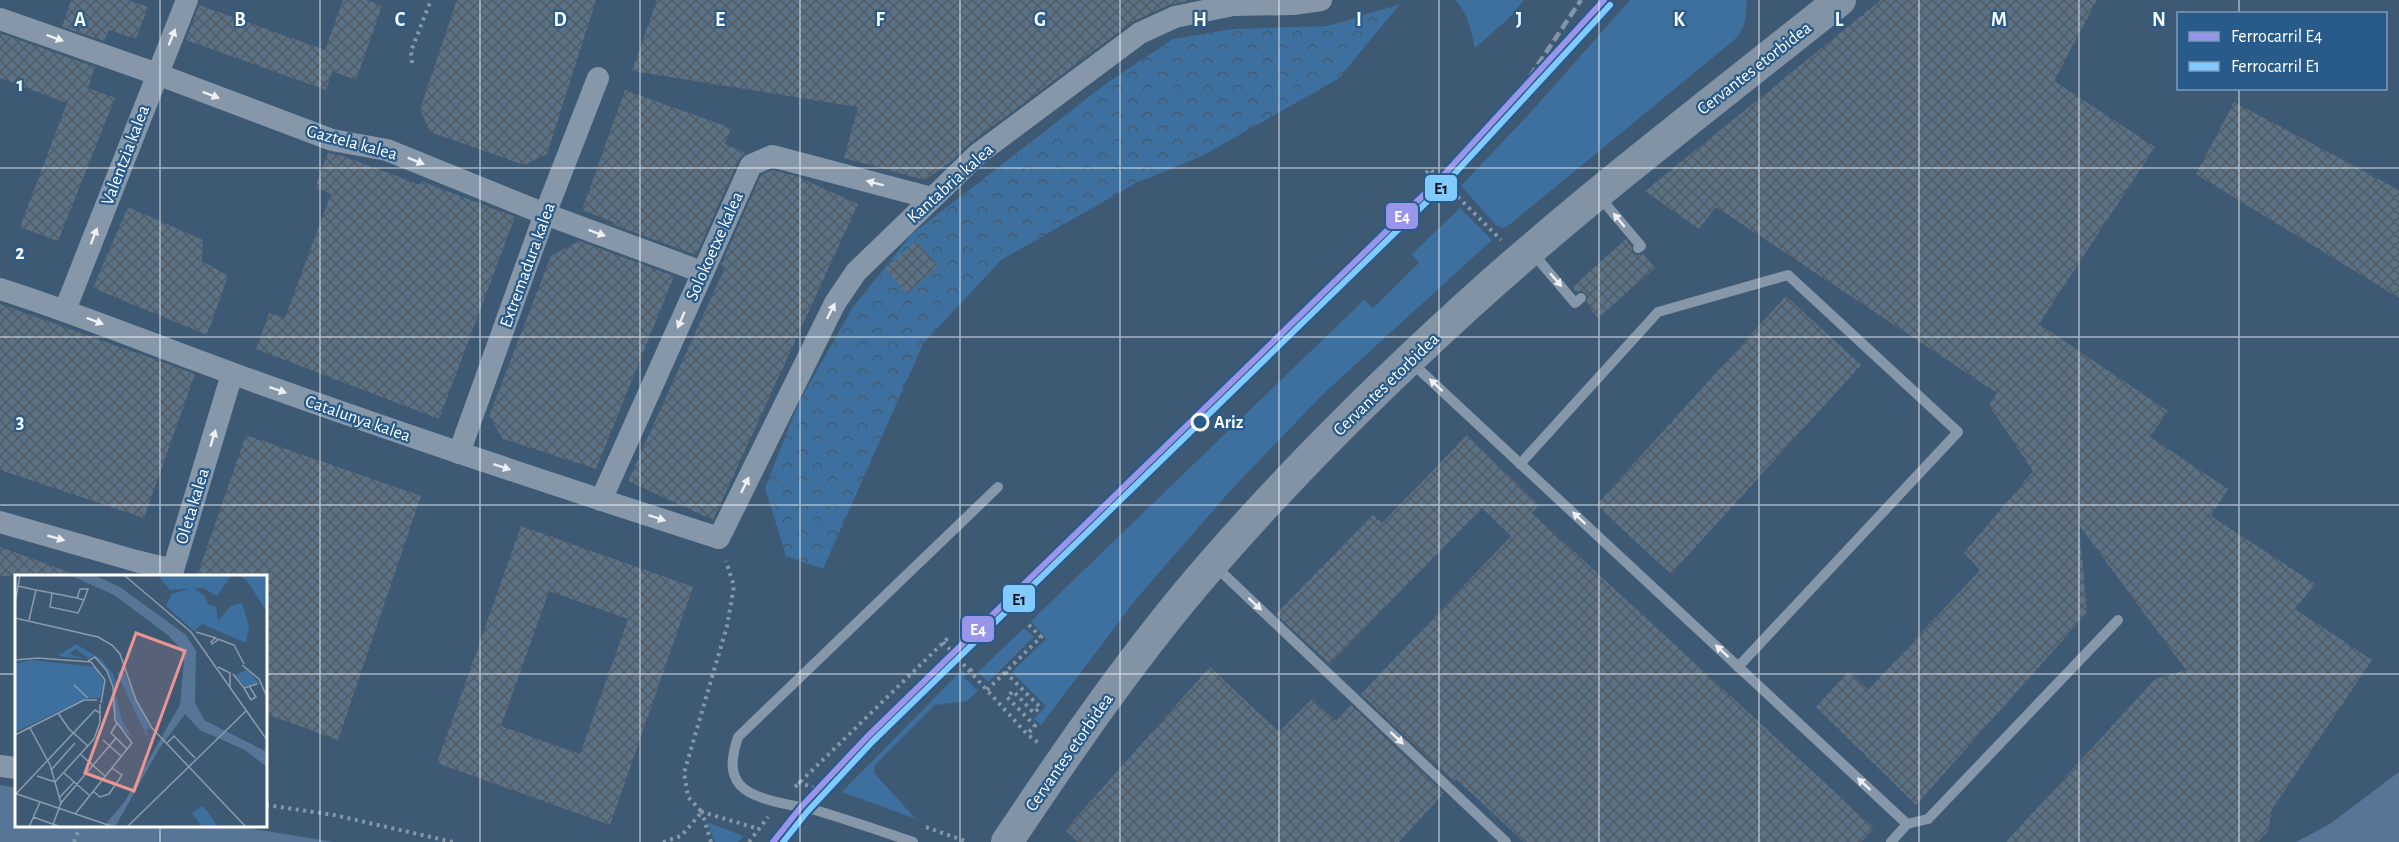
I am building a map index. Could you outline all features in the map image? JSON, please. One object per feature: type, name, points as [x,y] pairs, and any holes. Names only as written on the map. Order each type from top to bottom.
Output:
[{"type":"street","name":"Valentzia kalea","points":[[65,310],[187,0]]},
{"type":"street","name":"Kantabria kalea","points":[[719,538],[835,303],[856,272],[978,154],[1140,33],[1175,17],[1233,5],[1293,4],[1321,0]]},
{"type":"street","name":"Cervantes etorbidea","points":[[1007,842],[1061,760],[1132,664],[1213,564],[1320,448],[1409,360],[1526,255],[1840,0]]},
{"type":"street","name":"Gaztela kalea","points":[[0,19],[157,74],[332,140],[387,150],[545,214],[702,272]]},
{"type":"street","name":"Extremadura kalea","points":[[459,453],[545,214],[598,78]]},
{"type":"street","name":"Solokoetxe kalea","points":[[601,500],[751,165],[772,156],[931,198]]},
{"type":"street","name":"Catalunya kalea","points":[[0,289],[65,310],[232,374],[459,453],[719,538]]},
{"type":"street","name":"Oleta kalea","points":[[0,522],[172,573],[232,374]]},
{"type":"street","points":[[0,766],[15,768]]},
{"type":"lane","points":[[1598,195],[1639,247]]},
{"type":"lane","points":[[1526,255],[1575,303],[1581,298]]},
{"type":"lane","points":[[1520,464],[1658,312],[1788,274],[1958,432],[1738,667]]},
{"type":"lane","points":[[1409,360],[1907,824]]},
{"type":"lane","points":[[913,842],[815,810],[753,794],[741,785],[734,771],[732,756],[738,737],[998,487]]},
{"type":"lane","points":[[1213,564],[1506,842]]},
{"type":"lane","points":[[1891,842],[1907,824],[1928,819],[2118,620]]},
{"type":"path","points":[[412,63],[411,51],[430,0]]},
{"type":"path","points":[[1426,173],[1430,169],[1459,198],[1526,255]]},
{"type":"path","points":[[1455,202],[1459,198]]},
{"type":"path","points":[[711,842],[702,812],[688,797],[684,773],[727,626],[734,586],[719,538]]},
{"type":"path","points":[[987,690],[1041,637],[1028,624]]},
{"type":"path","points":[[749,842],[798,782],[949,637]]},
{"type":"path","points":[[943,642],[1028,734],[1061,760]]},
{"type":"path","points":[[970,671],[974,667]]},
{"type":"path","points":[[1005,672],[1040,707],[1034,712],[1013,691],[1007,698],[1035,726],[1028,734]]},
{"type":"path","points":[[267,805],[334,815],[453,842]]},
{"type":"path","points":[[702,812],[759,829]]},
{"type":"path","points":[[663,842],[681,836],[702,812]]},
{"type":"path","points":[[74,842],[79,827]]},
{"type":"green space","points":[[1455,0],[1524,0],[1508,19],[1475,48],[1466,16]]},
{"type":"green space","points":[[1630,0],[1747,0],[1746,17],[1743,27],[1733,41],[1509,225],[1503,228],[1496,225],[1461,186],[1532,111]]},
{"type":"green space","points":[[1400,4],[1338,79],[1202,156],[1136,183],[1001,260],[923,344],[823,569],[786,556],[765,488],[799,402],[853,307],[912,234],[1107,83],[1173,39],[1233,29],[1328,26]]},
{"type":"green space","points":[[1460,208],[1492,240],[1323,394],[1231,490],[1137,598],[1041,725],[1034,719],[1046,706],[1012,672],[1046,639],[1031,621],[1364,300],[1373,308],[1419,263],[1412,254]]},
{"type":"green space","points":[[1024,628],[1034,637],[988,682],[978,672]]},
{"type":"green space","points":[[962,670],[966,674],[964,677],[978,691],[967,701],[935,705],[875,765],[874,773],[916,819],[842,792]]},
{"type":"green space","points":[[707,822],[743,836],[738,842],[715,842]]},
{"type":"shaded area","points":[[2399,772],[2399,842],[2296,842],[2330,824]]},
{"type":"shaded area","points":[[0,785],[15,788],[15,827],[242,827],[333,842],[0,842]]},
{"type":"building","points":[[71,0],[128,0],[148,7],[136,39],[109,30],[104,41],[62,27]]},
{"type":"building","points":[[343,0],[367,0],[382,6],[356,80],[332,71],[326,90],[186,40],[199,5],[325,50]]},
{"type":"building","points":[[457,0],[596,0],[547,154],[524,165],[430,132],[420,109]]},
{"type":"building","points":[[657,0],[1191,0],[1169,5],[1132,22],[970,143],[948,164],[925,180],[844,158],[858,107],[632,71]]},
{"type":"building","points":[[1881,0],[2097,0],[2054,81],[2155,147],[2039,324],[2168,411],[2150,437],[2228,489],[2211,516],[2315,584],[2295,609],[2372,660],[2272,809],[2268,831],[2258,842],[2006,842],[2155,679],[2186,670],[2079,525],[2087,613],[1916,805],[1816,707],[1849,671],[1868,690],[1980,570],[1964,553],[2033,471],[1989,405],[1997,393],[1716,207],[1699,229],[1645,191]]},
{"type":"building","points":[[0,33],[95,67],[88,88],[115,98],[58,241],[20,227],[67,103],[0,78]]},
{"type":"building","points":[[625,90],[731,128],[725,144],[745,153],[739,159],[696,255],[612,224],[615,223],[582,210]]},
{"type":"building","points":[[2234,102],[2399,190],[2399,298],[2196,174]]},
{"type":"building","points":[[328,153],[343,156],[420,185],[421,181],[515,217],[439,419],[256,349],[269,313],[285,318],[331,194],[315,188]]},
{"type":"building","points":[[773,170],[796,176],[858,204],[713,520],[628,481],[725,267],[721,265],[761,175]]},
{"type":"building","points":[[128,207],[203,240],[202,261],[228,276],[207,335],[93,288]]},
{"type":"building","points":[[1626,239],[1631,246],[1632,253],[1643,254],[1655,268],[1598,318],[1586,303],[1588,297],[1586,293],[1576,292],[1572,287]]},
{"type":"building","points":[[579,241],[674,276],[596,469],[503,439],[489,416],[551,256]]},
{"type":"building","points":[[916,241],[938,266],[907,294],[885,269]]},
{"type":"building","points":[[1786,296],[1861,365],[1671,574],[1596,505]]},
{"type":"building","points":[[0,304],[195,374],[144,518],[0,470]]},
{"type":"building","points":[[246,435],[421,496],[338,740],[267,714],[267,575],[197,575]]},
{"type":"building","points":[[1467,435],[1539,505],[1532,513],[1874,828],[1861,842],[1524,842],[1456,779],[1454,782],[1361,694],[1511,536],[1482,508],[1330,664],[1276,614],[1373,515],[1382,523]]},
{"type":"building","points":[[521,526],[693,587],[610,825],[437,763]],"holes":[[[549,591],[628,619],[580,754],[501,726]]]},
{"type":"building","points":[[0,547],[74,574],[74,575],[0,576]]},
{"type":"building","points":[[1210,667],[1279,732],[1312,699],[1336,721],[1351,705],[1444,793],[1399,842],[1078,842],[1065,830]]},
{"type":"railway","points":[[1504,112],[1581,0]]},
{"type":"rail line","name":"E4","points":[[773,842],[801,807],[867,737],[1440,179],[1604,0]]},
{"type":"rail line","name":"E1","points":[[783,842],[807,812],[872,742],[1445,184],[1610,5]]},
{"type":"place","name":"Ariz","points":[[1200,422]]}]
